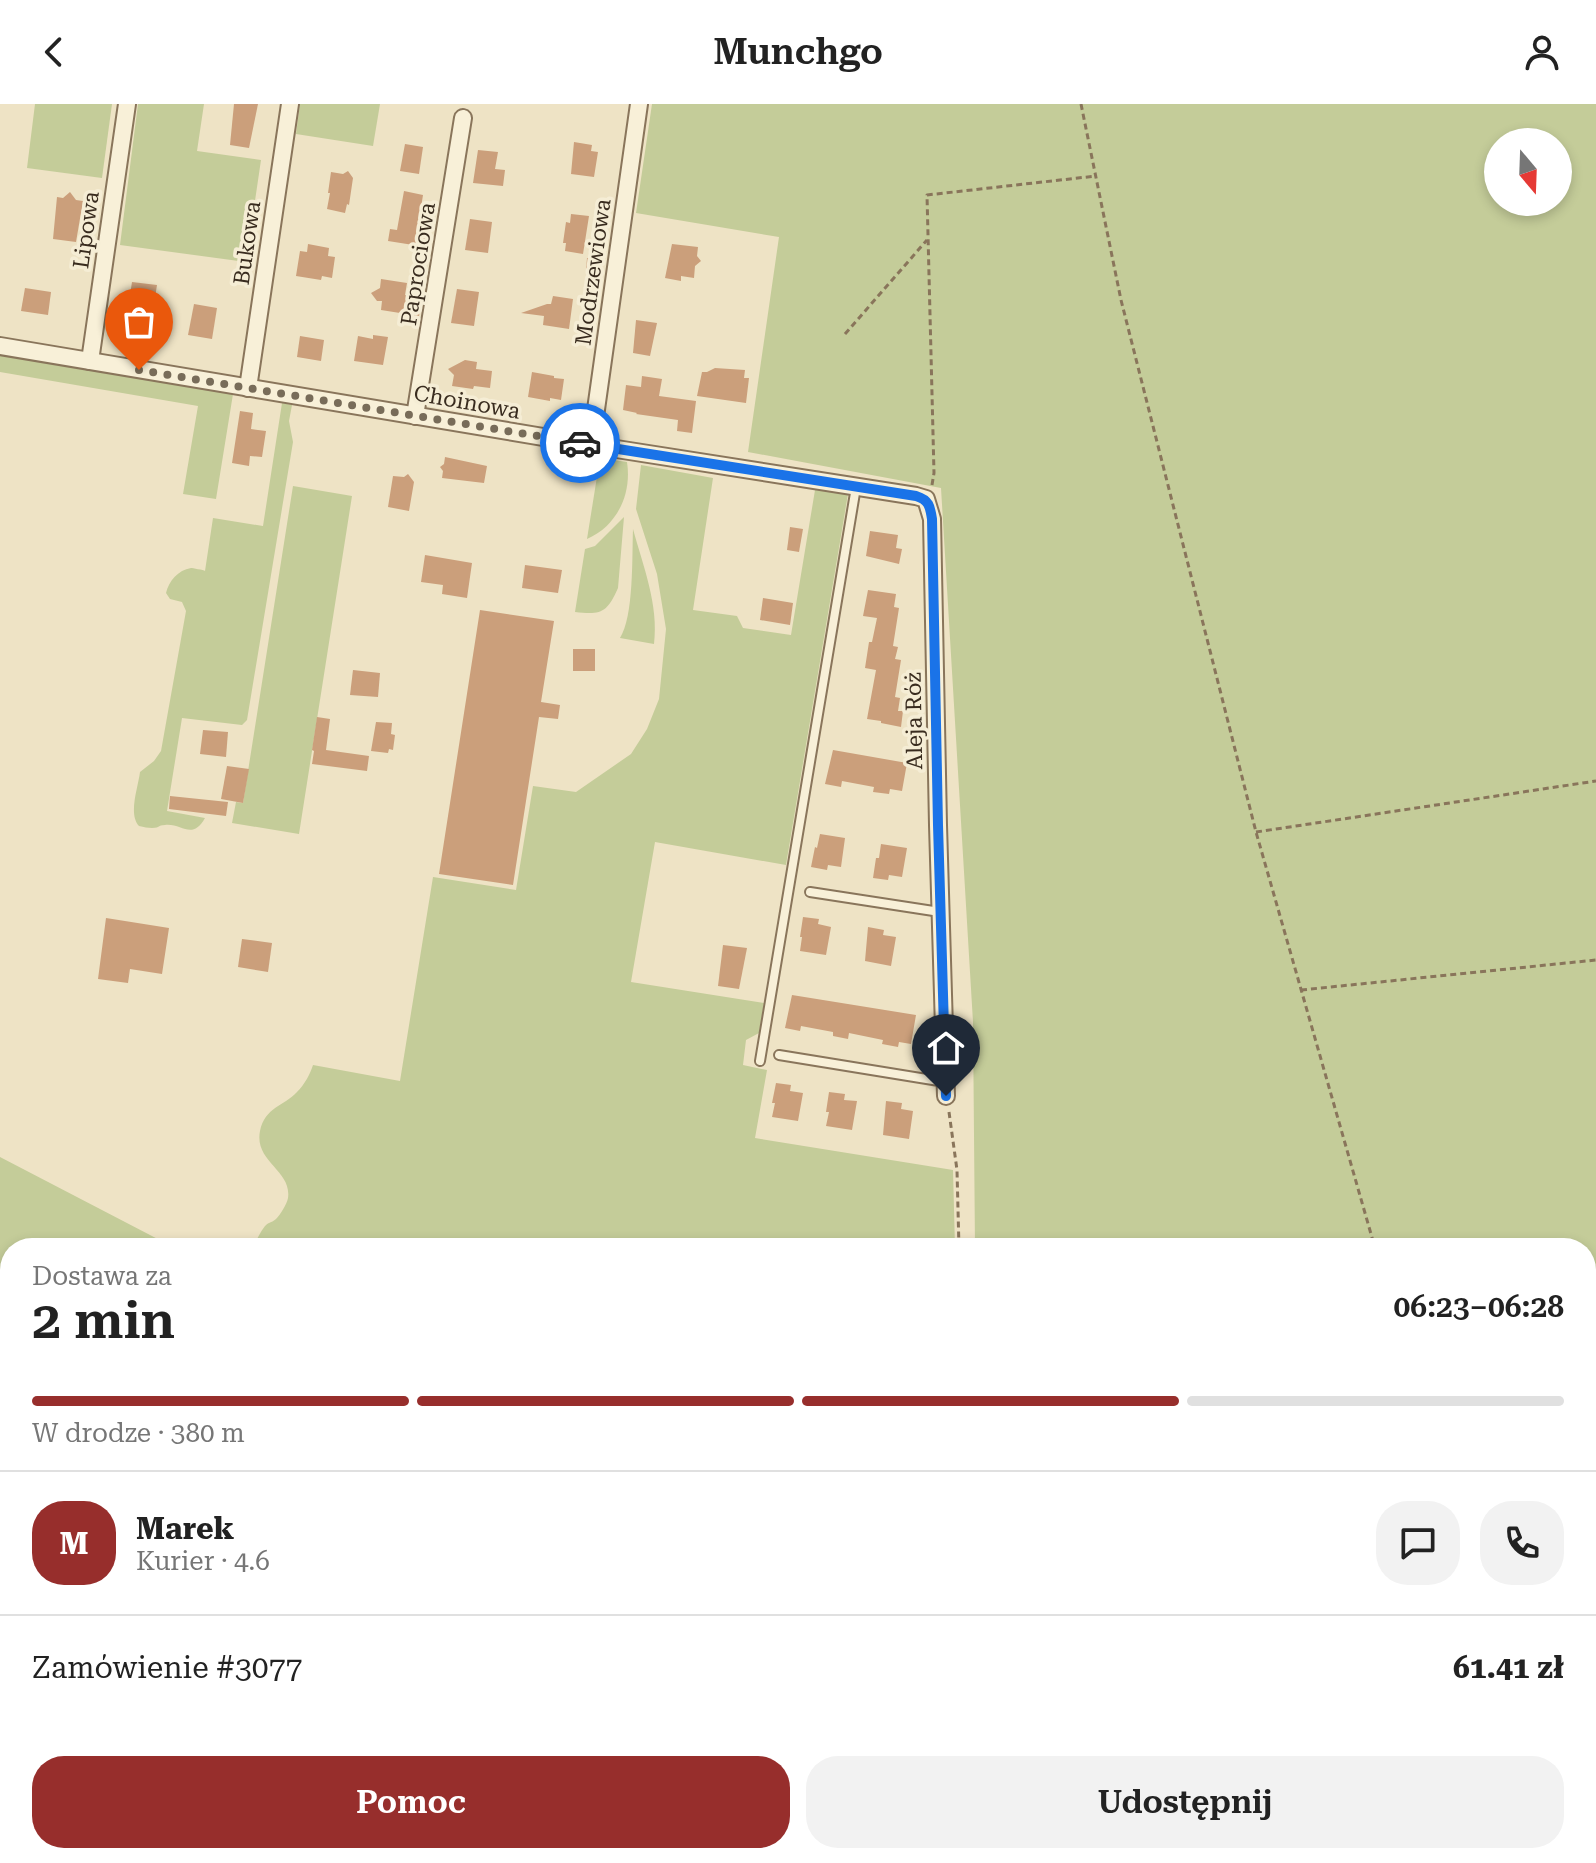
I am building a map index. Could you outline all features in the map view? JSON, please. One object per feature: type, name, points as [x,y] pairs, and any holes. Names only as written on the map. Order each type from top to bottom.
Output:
[{"type":"street","name":"Lipowa","points":[[90,361],[127,104]]},
{"type":"street","name":"Bukowa","points":[[248,388],[290,104]]},
{"type":"street","name":"Modrzewiowa","points":[[591,445],[639,104]]},
{"type":"street","name":"Paprociowa","points":[[415,416],[463,118]]},
{"type":"street","name":"Choinowa","points":[[0,346],[926,499]]},
{"type":"street","name":"Aleja Róż","points":[[926,499],[932,519],[945,1089]]},
{"type":"lane","points":[[760,1061],[856,487]]},
{"type":"lane","points":[[810,892],[940,912]]},
{"type":"lane","points":[[779,1055],[945,1089]]},
{"type":"path","points":[[1081,104],[1121,300],[1256,832],[1372,1238]]},
{"type":"path","points":[[926,499],[934,473],[927,195],[1096,176]]},
{"type":"path","points":[[845,334],[928,239]]},
{"type":"path","points":[[1256,832],[1596,781]]},
{"type":"path","points":[[1301,990],[1596,960]]},
{"type":"path","points":[[945,1089],[957,1170],[959,1238]]},
{"type":"green space","points":[[35,104],[112,104],[102,178],[27,168]]},
{"type":"green space","points":[[138,104],[204,104],[197,151],[261,160],[246,262],[120,245]]},
{"type":"green space","points":[[300,104],[380,104],[373,146],[296,134]]},
{"type":"green space","points":[[652,104],[1596,104],[1596,1238],[975,1238],[973,1022],[941,488],[748,452],[779,237],[636,213]]},
{"type":"green space","points":[[0,354],[233,394],[216,499],[183,494],[198,406],[0,372]]},
{"type":"green space","points":[[282,403],[292,405],[289,421],[293,442],[247,720],[242,725],[182,718],[167,811],[205,818],[196,829],[191,830],[171,825],[157,828],[139,826],[134,808],[140,772],[161,751],[186,611],[182,602],[170,599],[167,589],[182,571],[191,568],[205,571],[213,518],[263,526]]},
{"type":"green space","points":[[600,458],[627,462],[627,486],[614,517],[607,526],[587,539]]},
{"type":"green space","points":[[641,465],[713,478],[693,610],[737,616],[743,628],[791,635],[815,490],[848,494],[786,865],[655,842],[631,982],[764,1003],[759,1033],[746,1040],[743,1065],[767,1070],[755,1138],[953,1170],[955,1238],[258,1238],[263,1228],[278,1217],[288,1198],[284,1180],[262,1151],[260,1142],[262,1123],[270,1112],[300,1089],[313,1065],[400,1081],[433,877],[516,890],[533,786],[576,792],[631,754],[647,729],[659,699],[666,629],[657,574],[636,509]]},
{"type":"green space","points":[[293,486],[352,496],[299,834],[232,823],[236,802],[243,803]]},
{"type":"green space","points":[[624,517],[618,588],[614,596],[602,610],[575,612],[585,549],[595,546]]},
{"type":"green space","points":[[633,529],[652,600],[654,644],[620,638],[630,601]]},
{"type":"green space","points":[[0,1157],[156,1238],[0,1238]]},
{"type":"building","points":[[234,104],[258,104],[249,148],[230,145]]},
{"type":"building","points":[[574,142],[592,145],[591,151],[598,152],[594,177],[571,174]]},
{"type":"building","points":[[405,144],[423,147],[419,174],[400,171]]},
{"type":"building","points":[[478,150],[498,152],[495,169],[505,170],[503,186],[473,183]]},
{"type":"building","points":[[348,171],[353,178],[345,213],[327,209],[331,172],[343,174]]},
{"type":"building","points":[[404,191],[423,195],[417,233],[428,235],[426,247],[388,241],[390,229],[397,230]]},
{"type":"building","points":[[70,192],[76,200],[83,201],[76,242],[53,239],[57,197],[63,198]]},
{"type":"building","points":[[571,214],[589,216],[583,254],[565,251],[566,222],[570,223]]},
{"type":"building","points":[[470,219],[492,222],[488,253],[465,250]]},
{"type":"building","points":[[308,244],[329,248],[328,256],[335,257],[332,278],[322,276],[321,280],[296,276],[300,251],[307,252]]},
{"type":"building","points":[[672,244],[698,247],[697,256],[701,261],[695,266],[694,278],[681,276],[681,281],[665,278]]},
{"type":"building","points":[[587,258],[600,259],[598,272],[586,271]]},
{"type":"building","points":[[381,279],[407,283],[405,295],[422,298],[419,316],[381,310],[382,301],[377,301],[371,293],[380,288]]},
{"type":"building","points":[[132,282],[157,285],[154,304],[159,305],[156,325],[149,324],[146,341],[122,337],[125,300],[129,301]]},
{"type":"building","points":[[25,288],[51,292],[48,315],[21,311]]},
{"type":"building","points":[[457,289],[479,292],[474,326],[451,323]]},
{"type":"building","points":[[553,296],[573,299],[569,329],[543,325],[544,316],[521,313],[551,304]]},
{"type":"building","points":[[194,304],[217,308],[212,339],[188,335]]},
{"type":"building","points":[[636,320],[657,323],[650,356],[633,353]]},
{"type":"building","points":[[373,335],[388,337],[383,365],[354,361],[358,336],[373,339]]},
{"type":"building","points":[[300,336],[324,340],[321,361],[297,357]]},
{"type":"building","points":[[465,360],[477,362],[476,369],[492,371],[490,388],[452,386],[454,375],[448,369]]},
{"type":"building","points":[[715,368],[745,370],[744,378],[749,378],[746,403],[697,396],[702,372]]},
{"type":"building","points":[[532,372],[564,379],[561,400],[528,397]]},
{"type":"building","points":[[642,376],[662,379],[659,396],[696,401],[692,433],[677,431],[678,420],[623,410],[626,385],[641,387]]},
{"type":"building","points":[[240,411],[253,413],[251,429],[266,431],[262,457],[250,456],[249,466],[232,463]]},
{"type":"building","points":[[445,457],[487,466],[484,483],[442,478],[440,467]]},
{"type":"building","points":[[408,474],[414,482],[409,511],[388,507],[393,476],[404,477]]},
{"type":"building","points":[[790,527],[803,529],[799,552],[787,550]]},
{"type":"building","points":[[870,531],[898,535],[896,548],[902,549],[899,564],[866,556]]},
{"type":"building","points":[[425,555],[472,563],[467,598],[442,594],[443,585],[421,582]]},
{"type":"building","points":[[525,565],[562,570],[558,593],[522,588]]},
{"type":"building","points":[[868,590],[896,594],[894,607],[899,608],[893,646],[898,647],[895,659],[901,660],[895,697],[900,698],[898,711],[903,711],[901,727],[867,719],[876,670],[865,668],[877,618],[863,616]]},
{"type":"building","points":[[763,598],[793,603],[790,625],[760,620]]},
{"type":"building","points":[[480,610],[554,621],[541,702],[560,705],[558,719],[539,717],[513,885],[439,874]]},
{"type":"building","points":[[573,649],[595,649],[595,671],[573,671]]},
{"type":"building","points":[[353,670],[380,673],[378,697],[350,695]]},
{"type":"building","points":[[317,717],[330,719],[326,750],[369,756],[367,771],[312,764]]},
{"type":"building","points":[[376,722],[392,723],[391,734],[395,735],[393,750],[389,749],[388,753],[371,751]]},
{"type":"building","points":[[203,730],[228,732],[226,757],[200,754]]},
{"type":"building","points":[[833,750],[907,763],[902,791],[890,789],[889,794],[873,792],[874,787],[842,781],[841,787],[825,784]]},
{"type":"building","points":[[227,766],[249,769],[243,803],[221,799]]},
{"type":"building","points":[[170,796],[228,802],[226,816],[169,809]]},
{"type":"building","points":[[820,834],[845,838],[841,867],[828,865],[827,870],[811,867]]},
{"type":"building","points":[[881,844],[907,848],[902,877],[889,875],[888,880],[873,878]]},
{"type":"building","points":[[803,917],[819,919],[818,924],[831,927],[826,955],[800,951]]},
{"type":"building","points":[[106,918],[169,928],[162,974],[130,969],[128,983],[98,979]]},
{"type":"building","points":[[868,927],[884,930],[883,935],[896,937],[891,966],[865,961]]},
{"type":"building","points":[[242,939],[272,943],[268,972],[238,967]]},
{"type":"building","points":[[723,945],[747,948],[739,989],[718,986]]},
{"type":"building","points":[[792,995],[916,1015],[911,1044],[899,1042],[898,1047],[882,1044],[883,1040],[849,1033],[848,1039],[833,1036],[833,1032],[801,1026],[800,1031],[785,1028]]},
{"type":"building","points":[[776,1083],[791,1085],[790,1091],[803,1093],[798,1121],[772,1117]]},
{"type":"building","points":[[829,1092],[845,1094],[844,1100],[857,1101],[852,1130],[826,1126]]},
{"type":"building","points":[[886,1101],[902,1103],[901,1109],[913,1111],[909,1139],[883,1135]]},
{"type":"way so far","points":[[139,370],[580,443]]},
{"type":"route","points":[[580,443],[916,496],[928,502],[932,519],[946,1096]]}]
